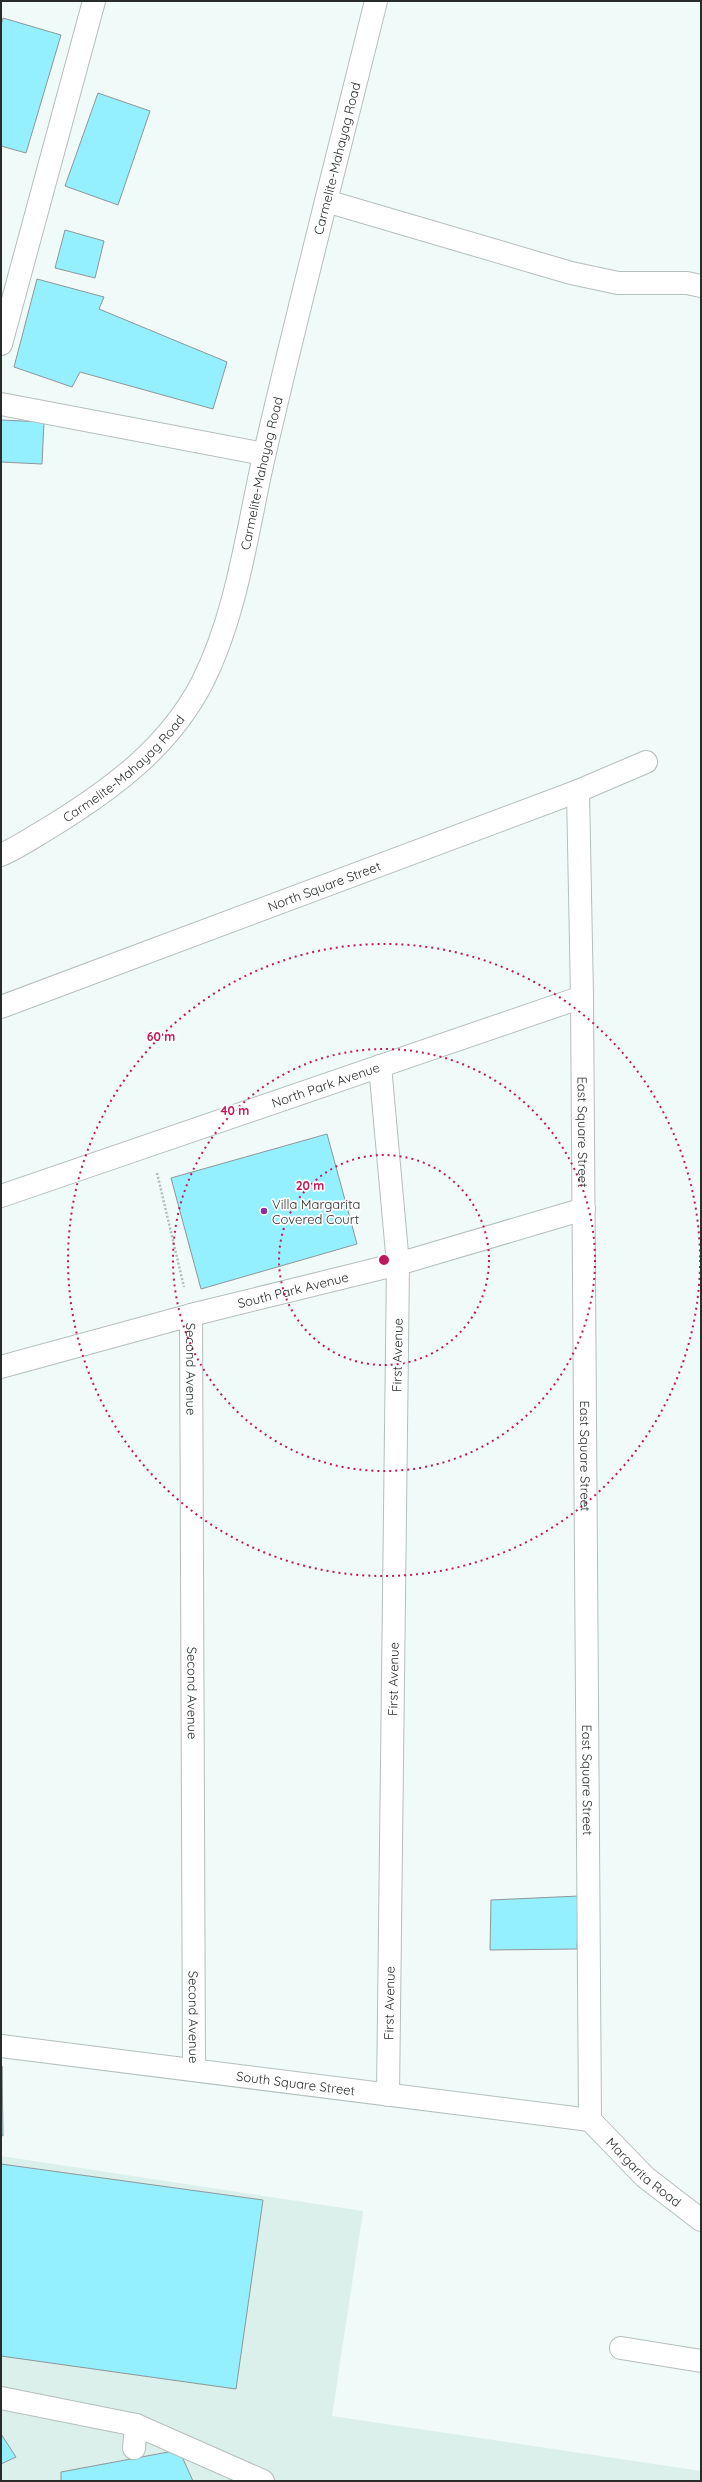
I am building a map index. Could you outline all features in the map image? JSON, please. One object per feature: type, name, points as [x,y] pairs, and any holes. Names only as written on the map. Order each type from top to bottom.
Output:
[{"type":"street","points":[[1,344],[94,1]]},
{"type":"street","name":"Carmelite-Mahayag Road","points":[[1,855],[81,808],[132,771],[173,728],[202,683],[224,630],[242,557],[264,454],[376,1]]},
{"type":"street","points":[[326,201],[571,273],[618,283],[687,283],[701,286]]},
{"type":"street","points":[[1,404],[264,454]]},
{"type":"street","name":"North Square Street","points":[[1,1007],[578,791],[646,762]]},
{"type":"street","name":"East Square Street","points":[[578,791],[584,1209],[590,2120]]},
{"type":"street","name":"North Park Avenue","points":[[1,1196],[582,997]]},
{"type":"street","name":"First Avenue","points":[[380,1066],[398,1264],[388,2095]]},
{"type":"street","name":"South Park Avenue","points":[[1,1367],[191,1315],[398,1264],[584,1209]]},
{"type":"street","name":"Second Avenue","points":[[191,1315],[194,2070]]},
{"type":"street","name":"South Square Street","points":[[1,2046],[590,2120]]},
{"type":"street","name":"Margarita Road","points":[[590,2120],[645,2177],[701,2220]]},
{"type":"street","points":[[621,2348],[701,2361]]},
{"type":"street","points":[[1,2398],[136,2424],[263,2481]]},
{"type":"street","points":[[134,2448],[136,2424]]},
{"type":"path","points":[[150,1145],[191,1315]]},
{"type":"shaded area","points":[[1,2156],[363,2211],[332,2416],[701,2471],[701,2481],[1,2481]]},
{"type":"building","points":[[3,18],[61,35],[26,153],[1,146],[1,25]]},
{"type":"building","points":[[98,93],[150,111],[118,205],[65,186]]},
{"type":"building","points":[[65,230],[104,241],[95,278],[55,268]]},
{"type":"building","points":[[37,279],[104,297],[99,309],[227,362],[213,409],[80,372],[72,387],[14,367]]},
{"type":"building","points":[[1,420],[44,422],[42,464],[1,462]]},
{"type":"building","name":"Villa Margarita Covered Court","points":[[327,1134],[357,1244],[201,1289],[171,1178]]},
{"type":"building","points":[[579,1896],[577,1949],[490,1950],[491,1900]]},
{"type":"building","points":[[2,2066],[3,2136],[1,2135]]},
{"type":"building","points":[[1,2164],[263,2200],[236,2389],[1,2356]]},
{"type":"building","points":[[1,2434],[16,2457],[1,2464]]},
{"type":"building","points":[[179,2450],[193,2481],[61,2481],[61,2472]]},
{"type":"place","name":"Villa Margarita Covered Court","points":[[264,1211]]}]
